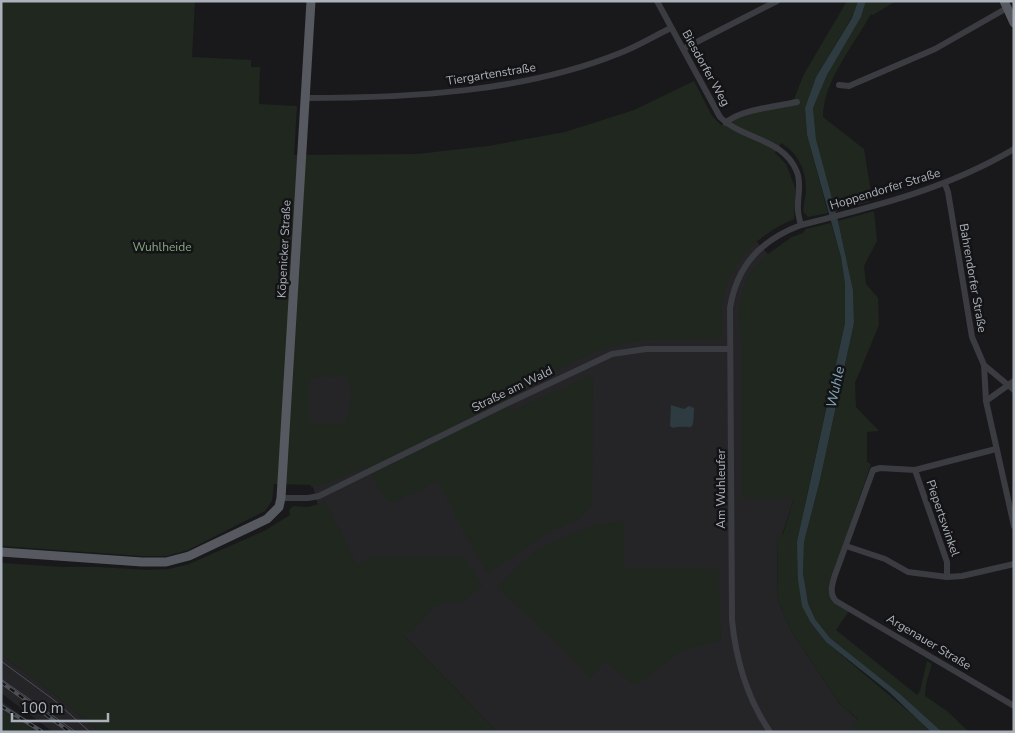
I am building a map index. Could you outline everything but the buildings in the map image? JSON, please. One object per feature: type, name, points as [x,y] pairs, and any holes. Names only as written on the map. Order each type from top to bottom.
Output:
[{"type":"main road","name":"Köpenicker Straße","points":[[1,552],[133,562],[166,562],[189,556],[267,519],[279,507],[311,1]]},
{"type":"main road","points":[[1006,4],[1014,23]]},
{"type":"street","name":"Biesdorfer Weg","points":[[657,1],[717,111],[726,123],[736,130],[774,145],[792,161],[798,174],[800,188],[798,212],[801,225]]},
{"type":"street","points":[[683,49],[777,1]]},
{"type":"street","points":[[839,85],[849,86],[921,56],[1006,4]]},
{"type":"street","name":"Tiergartenstraße","points":[[306,98],[412,96],[490,86],[547,76],[621,52],[671,28]]},
{"type":"street","points":[[726,123],[733,117],[747,112],[796,102]]},
{"type":"street","name":"Hoppendorfer Straße","points":[[762,247],[783,232],[801,225],[846,214],[945,184],[1014,149]]},
{"type":"street","name":"Bahrendorfer Straße","points":[[945,184],[948,192],[972,337],[984,365],[1014,390]]},
{"type":"street","name":"Am Wuhleufer","points":[[762,247],[744,267],[736,285],[730,308],[733,631],[737,657],[746,688],[770,732]]},
{"type":"street","name":"Straße am Wald","points":[[281,498],[316,497],[612,354],[646,348],[730,349]]},
{"type":"street","points":[[984,365],[986,401],[1014,526]]},
{"type":"street","points":[[986,401],[1014,381]]},
{"type":"street","points":[[915,470],[996,449]]},
{"type":"street","name":"Piepertswinkel","points":[[833,598],[833,582],[873,470],[880,468],[915,470],[947,562],[947,577]]},
{"type":"street","name":"Piepertswinkel","points":[[846,546],[885,559],[908,572],[947,577],[962,576],[1014,564]]},
{"type":"street","name":"Argenauer Straße","points":[[833,598],[1014,706]]},
{"type":"shaded area","points":[[806,229],[794,498],[782,535],[778,535],[777,596],[792,632],[839,703],[872,732],[497,732],[346,576],[318,506],[313,487],[303,484],[307,374],[690,303],[756,241],[768,254],[792,237],[803,233]]},
{"type":"shaded area","points":[[1,655],[40,683],[100,732],[53,732],[1,693]]},
{"type":"shaded area","points":[[1,701],[45,732],[38,732],[1,710]]},
{"type":"green space","name":"Wuhlheide","points":[[1,1],[195,1],[192,57],[251,60],[251,67],[260,67],[259,104],[297,106],[294,155],[417,154],[488,146],[565,132],[634,110],[694,81],[712,116],[721,125],[735,118],[794,99],[804,74],[847,1],[858,1],[852,17],[816,77],[805,108],[807,135],[828,213],[808,217],[804,213],[806,183],[803,169],[792,152],[781,143],[775,153],[786,164],[796,190],[794,219],[768,233],[746,252],[738,263],[725,289],[722,304],[722,335],[719,338],[647,340],[623,343],[590,354],[530,383],[526,388],[521,386],[513,388],[508,413],[591,375],[593,379],[592,505],[580,518],[547,533],[488,573],[465,536],[438,482],[429,484],[392,503],[378,488],[373,475],[365,468],[318,486],[274,484],[272,501],[265,511],[188,550],[167,556],[141,556],[1,546]],"holes":[[[348,376],[351,400],[345,423],[309,423],[309,378]]]},
{"type":"green space","points":[[866,1],[896,1],[873,15],[871,14],[834,77],[824,104],[823,117],[864,149],[872,199],[869,202],[835,211],[816,139],[813,108],[827,75],[861,17]]},
{"type":"green space","points":[[874,211],[877,241],[864,266],[866,284],[878,298],[879,325],[855,383],[856,407],[879,431],[867,432],[867,462],[871,464],[830,583],[829,591],[849,611],[836,630],[917,695],[920,691],[927,661],[932,664],[926,684],[925,696],[947,711],[969,732],[942,732],[900,694],[830,638],[815,619],[804,588],[804,542],[820,480],[854,323],[853,290],[838,221]]},
{"type":"green space","points":[[831,223],[841,257],[845,284],[845,323],[805,504],[798,580],[811,623],[826,642],[914,716],[930,732],[854,732],[856,729],[851,725],[858,719],[839,703],[792,632],[777,596],[778,535],[783,534],[794,498],[742,498],[742,342],[738,315],[742,292],[750,273],[765,257],[792,237],[803,233],[806,229]]},
{"type":"green space","points":[[326,502],[357,565],[373,557],[465,558],[482,587],[459,603],[444,602],[432,608],[422,621],[404,636],[497,732],[100,732],[40,683],[1,655],[1,563],[63,567],[169,569],[189,564],[264,531],[290,515],[289,510],[293,506],[308,507]]},
{"type":"green space","points":[[624,521],[624,569],[718,569],[721,640],[681,651],[635,686],[605,661],[590,679],[566,651],[497,587],[530,555],[561,538],[592,526]]},
{"type":"green space","points":[[1,710],[38,732],[1,732]]},
{"type":"water","name":"Wuhle","points":[[858,1],[866,1],[861,17],[827,75],[813,108],[816,139],[838,221],[853,290],[854,323],[820,480],[804,542],[803,574],[808,603],[815,619],[830,638],[900,694],[942,732],[931,732],[889,692],[826,642],[811,623],[802,606],[798,580],[797,542],[845,323],[845,284],[841,257],[807,135],[805,108],[816,77],[852,18]]},
{"type":"water","points":[[671,405],[684,409],[689,406],[694,408],[691,427],[673,428],[670,426]]},
{"type":"tram line","points":[[1,661],[54,700],[90,732]]},
{"type":"tram line","points":[[1,679],[76,732]]},
{"type":"railway","points":[[1,682],[70,732]]},
{"type":"railway","points":[[1,706],[41,731]]}]
